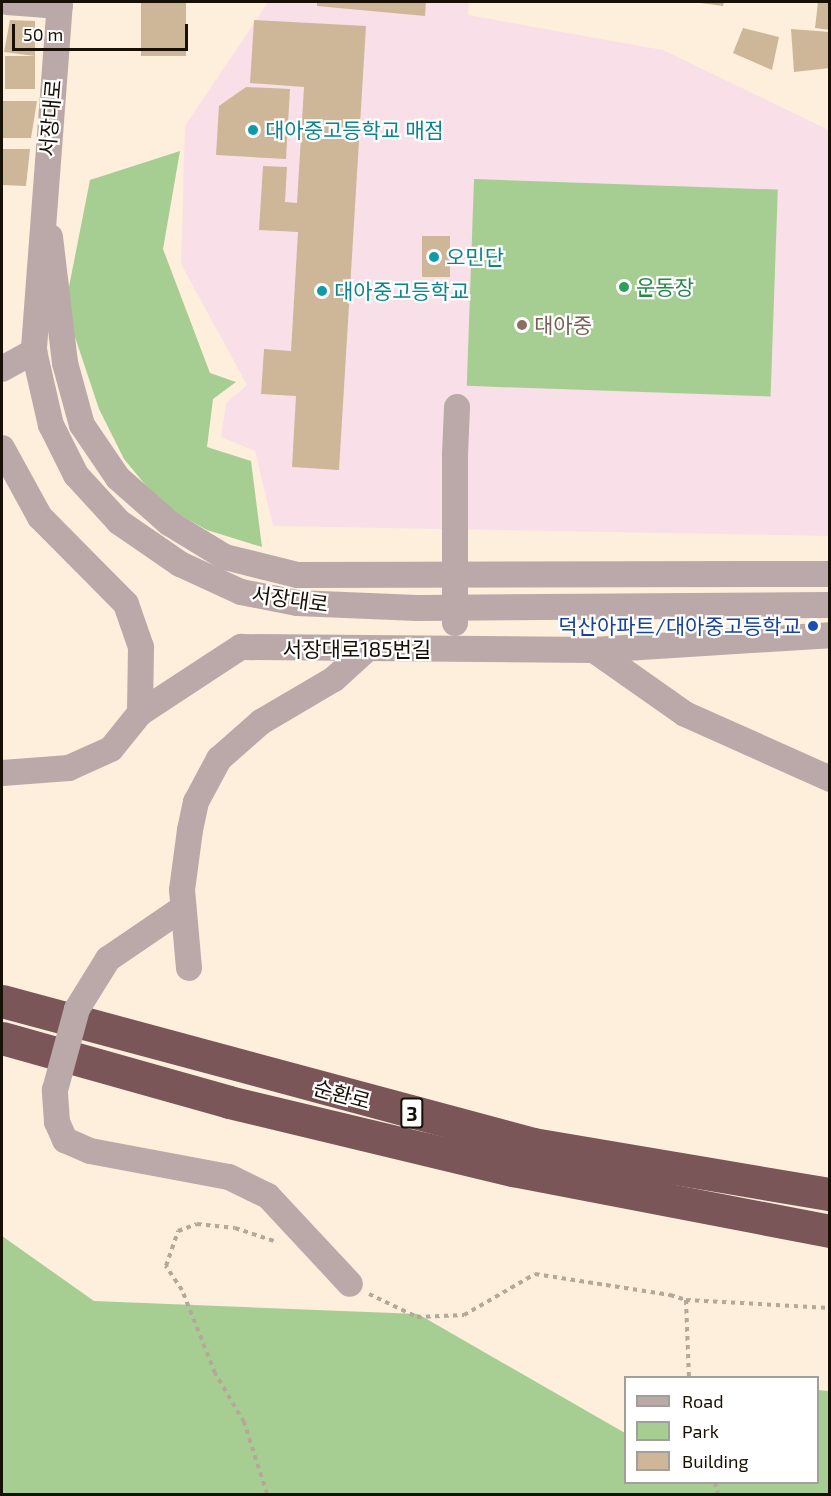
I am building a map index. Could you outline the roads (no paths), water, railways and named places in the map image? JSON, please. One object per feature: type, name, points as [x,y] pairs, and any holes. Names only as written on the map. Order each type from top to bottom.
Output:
[{"type":"highway","name":"순환로","points":[[2,1001],[532,1144],[830,1194]]},
{"type":"highway","name":"순환로","points":[[2,1038],[229,1102],[513,1170],[830,1231]]},
{"type":"street","points":[[7,2],[60,4]]},
{"type":"street","name":"서장대로","points":[[60,4],[34,351],[51,425],[76,475],[119,522],[180,564],[241,592],[361,607],[795,607],[830,605]]},
{"type":"street","name":"서장대로","points":[[44,198],[65,363],[82,425],[118,478],[169,523],[225,557],[297,575],[830,574]]},
{"type":"street","points":[[2,369],[34,351]]},
{"type":"street","points":[[457,407],[455,623],[458,649]]},
{"type":"street","points":[[2,448],[40,517],[126,604],[141,646],[140,713]]},
{"type":"street","points":[[795,607],[830,613]]},
{"type":"street","name":"서장대로185번길","points":[[2,773],[69,768],[111,749],[140,713],[242,647],[366,650],[594,650],[830,635]]},
{"type":"street","points":[[189,968],[183,908],[196,802],[219,759],[261,722],[334,679],[366,650]]},
{"type":"street","points":[[594,650],[685,714],[830,779]]},
{"type":"street","points":[[183,908],[108,959],[77,1009],[55,1090],[57,1122],[65,1140],[90,1151],[230,1177],[268,1196],[350,1284]]},
{"type":"place","name":"대아중고등학교 매점","points":[[253,130]]},
{"type":"place","name":"오민단","points":[[434,257]]},
{"type":"place","name":"운동장","points":[[624,287]]},
{"type":"place","name":"대아중고등학교","points":[[322,291]]},
{"type":"place","name":"대아중","points":[[522,325]]},
{"type":"place","name":"덕산아파트/대아중고등학교","points":[[813,626]]}]
